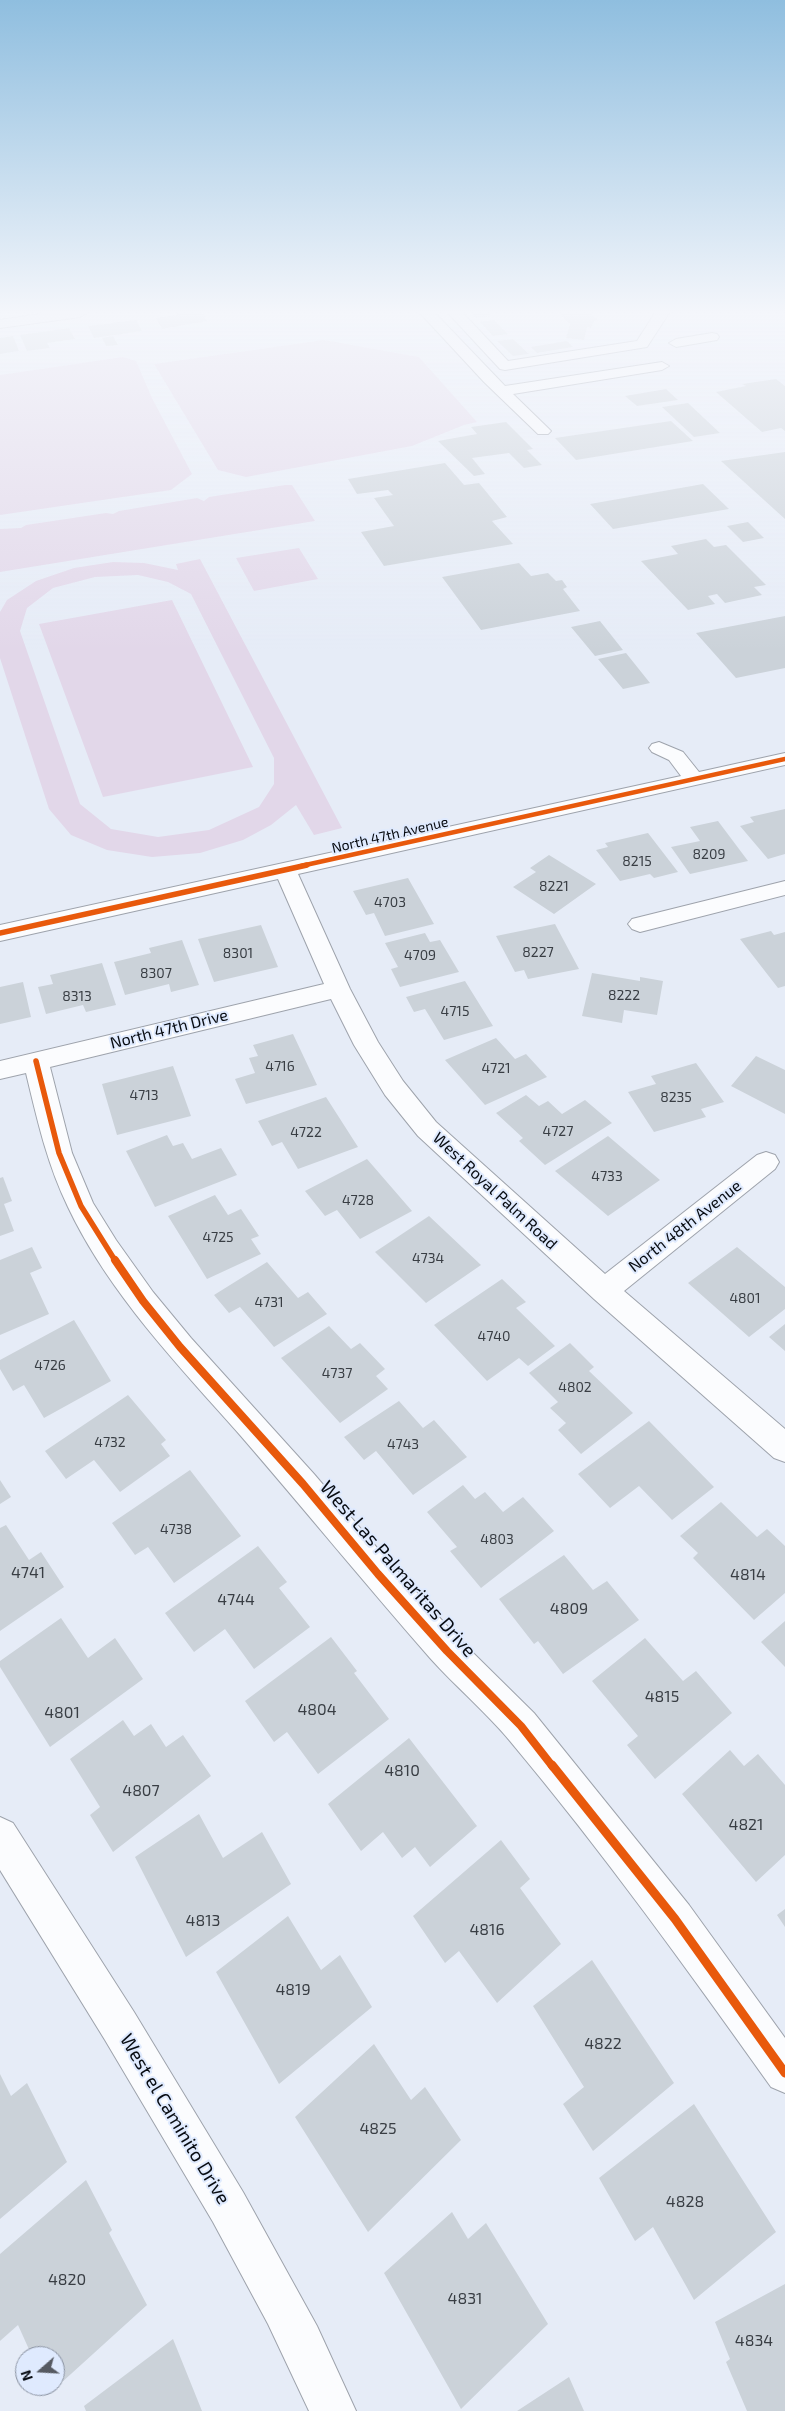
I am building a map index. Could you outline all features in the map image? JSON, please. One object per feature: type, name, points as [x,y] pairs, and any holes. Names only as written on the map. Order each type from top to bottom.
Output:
[{"type":"street","points":[[538,426],[543,430]]},
{"type":"street","points":[[659,748],[676,756],[695,780]]},
{"type":"street","name":"North 47th Avenue","points":[[0,933],[785,759]]},
{"type":"street","name":"West Royal Palm Road","points":[[286,871],[338,989],[367,1045],[394,1088],[427,1129],[604,1291],[785,1448]]},
{"type":"street","points":[[640,924],[785,888]]},
{"type":"street","name":"North 47th Drive","points":[[0,1070],[338,989]]},
{"type":"street","name":"West Las Palmaritas Drive","points":[[36,1061],[59,1153],[81,1206],[106,1248],[143,1301],[180,1347],[303,1484],[378,1574],[447,1651],[521,1726],[675,1920],[785,2073]]},
{"type":"street","name":"North 48th Avenue","points":[[604,1291],[766,1162]]},
{"type":"street","name":"West el Caminito Drive","points":[[0,1836],[144,2065],[230,2210],[308,2354],[333,2411]]},
{"type":"shaded area","points":[[0,426],[166,426],[192,474],[171,490],[0,515]]},
{"type":"shaded area","points":[[191,426],[463,426],[412,446],[246,477],[218,470]]},
{"type":"shaded area","points":[[292,485],[315,521],[0,572],[0,529],[21,528],[26,525],[106,513],[113,514],[119,511],[197,498],[204,501],[209,497]]},
{"type":"shaded area","points":[[299,548],[318,579],[254,591],[236,558]]},
{"type":"shaded area","points":[[200,559],[342,828],[314,835],[296,805],[271,825],[243,840],[200,853],[152,857],[107,850],[71,835],[49,809],[0,658],[0,612],[7,600],[36,581],[74,568],[113,562],[144,563],[178,570],[176,564]],"holes":[[[138,575],[168,582],[191,594],[274,758],[274,784],[259,807],[209,830],[158,837],[111,829],[80,804],[20,631],[27,608],[53,588],[95,577]]]},
{"type":"shaded area","points":[[172,600],[253,767],[103,797],[39,624]]},
{"type":"building","points":[[510,426],[533,449],[527,450],[542,465],[524,468],[509,453],[472,458],[485,474],[474,476],[438,441],[477,434],[471,427]]},
{"type":"building","points":[[640,426],[676,426],[693,441],[576,460],[555,438]]},
{"type":"building","points":[[682,426],[712,426],[720,433],[694,437]]},
{"type":"building","points":[[755,426],[785,426],[785,431],[781,428],[762,432]]},
{"type":"building","points":[[785,452],[785,519],[721,461]]},
{"type":"building","points":[[445,463],[464,485],[479,483],[507,517],[492,521],[513,544],[384,566],[361,532],[394,526],[374,498],[393,495],[388,490],[357,494],[348,479]]},
{"type":"building","points":[[703,484],[729,509],[613,529],[590,504]]},
{"type":"building","points":[[748,522],[764,538],[743,542],[727,526]]},
{"type":"building","points":[[706,539],[714,547],[726,545],[766,585],[754,587],[762,595],[725,603],[717,594],[708,596],[715,604],[688,610],[641,561],[678,554],[671,546]]},
{"type":"building","points":[[519,563],[531,576],[548,573],[556,581],[562,580],[567,587],[563,589],[580,611],[481,630],[442,577]]},
{"type":"building","points":[[785,616],[785,668],[736,678],[696,633]]},
{"type":"building","points":[[600,621],[623,650],[595,656],[571,627]]},
{"type":"building","points":[[626,653],[650,683],[623,689],[598,659]]},
{"type":"building","points":[[785,809],[785,854],[768,859],[740,826],[754,822],[750,817]]},
{"type":"building","points":[[718,821],[748,861],[690,874],[671,847],[700,841],[690,827]]},
{"type":"building","points":[[648,833],[678,872],[654,878],[650,874],[620,881],[596,850],[608,847],[605,843]]},
{"type":"building","points":[[549,855],[596,884],[554,914],[513,887],[536,872],[530,868]]},
{"type":"building","points":[[408,878],[434,924],[385,936],[374,913],[366,915],[353,891]]},
{"type":"building","points":[[555,924],[579,969],[528,979],[524,970],[515,972],[496,936]]},
{"type":"building","points":[[261,925],[278,967],[214,982],[198,939]]},
{"type":"building","points":[[771,931],[774,935],[785,932],[785,986],[778,988],[740,939]]},
{"type":"building","points":[[425,933],[430,942],[440,940],[459,972],[400,987],[391,969],[398,967],[385,943]]},
{"type":"building","points":[[182,940],[199,985],[171,992],[169,984],[125,995],[114,962],[151,953],[149,948]]},
{"type":"building","points":[[102,963],[116,1005],[86,1012],[83,1005],[46,1014],[38,987],[53,984],[50,975]]},
{"type":"building","points":[[592,973],[640,981],[640,977],[663,981],[657,1015],[624,1010],[622,1023],[582,1016]]},
{"type":"building","points":[[465,981],[493,1026],[444,1040],[425,1009],[414,1012],[406,997]]},
{"type":"building","points":[[23,982],[31,1017],[0,1024],[0,987]]},
{"type":"building","points":[[293,1034],[317,1085],[246,1104],[235,1079],[255,1073],[249,1058],[258,1056],[253,1045]]},
{"type":"building","points":[[496,1038],[515,1059],[526,1054],[547,1077],[485,1105],[445,1060]]},
{"type":"building","points":[[756,1056],[785,1070],[785,1114],[731,1086]]},
{"type":"building","points":[[696,1063],[724,1102],[701,1109],[706,1117],[654,1132],[628,1092],[656,1084],[651,1076]]},
{"type":"building","points":[[173,1066],[191,1116],[117,1135],[102,1084]]},
{"type":"building","points":[[526,1095],[539,1106],[548,1101],[562,1114],[585,1100],[612,1123],[545,1165],[519,1141],[523,1138],[496,1113]]},
{"type":"building","points":[[326,1097],[358,1147],[298,1169],[282,1142],[272,1146],[258,1121]]},
{"type":"building","points":[[167,1135],[173,1146],[183,1143],[192,1159],[221,1148],[237,1175],[155,1207],[126,1151]]},
{"type":"building","points":[[608,1136],[660,1180],[608,1216],[555,1171]]},
{"type":"building","points":[[367,1159],[412,1211],[360,1239],[337,1210],[325,1216],[305,1191]]},
{"type":"building","points":[[3,1177],[12,1201],[4,1204],[14,1231],[0,1236],[0,1178]]},
{"type":"building","points":[[215,1195],[228,1215],[241,1209],[259,1236],[251,1239],[261,1254],[207,1279],[168,1216]]},
{"type":"building","points":[[429,1216],[481,1265],[426,1303],[375,1252]]},
{"type":"building","points":[[32,1247],[42,1268],[30,1273],[49,1314],[0,1335],[0,1260]]},
{"type":"building","points":[[737,1247],[785,1287],[785,1309],[749,1337],[688,1283]]},
{"type":"building","points":[[267,1262],[298,1298],[308,1292],[327,1314],[274,1347],[240,1307],[229,1313],[214,1295]]},
{"type":"building","points":[[502,1279],[526,1302],[516,1308],[555,1346],[528,1366],[519,1358],[487,1381],[434,1325]]},
{"type":"building","points":[[74,1320],[111,1381],[44,1418],[24,1385],[13,1391],[0,1369],[0,1360]]},
{"type":"building","points":[[785,1324],[785,1351],[769,1337]]},
{"type":"building","points":[[329,1326],[351,1349],[360,1343],[385,1369],[376,1376],[388,1389],[340,1423],[281,1358]]},
{"type":"building","points":[[570,1343],[594,1367],[589,1371],[633,1413],[581,1454],[558,1430],[566,1423],[550,1408],[558,1402],[529,1373]]},
{"type":"building","points":[[128,1395],[166,1440],[161,1444],[170,1456],[120,1492],[94,1460],[66,1479],[45,1451]]},
{"type":"building","points":[[399,1401],[423,1428],[434,1420],[467,1457],[413,1495],[376,1451],[364,1460],[344,1437]]},
{"type":"building","points":[[649,1421],[714,1487],[672,1520],[639,1486],[610,1508],[578,1474]]},
{"type":"building","points":[[190,1470],[241,1536],[174,1583],[148,1547],[135,1555],[112,1523]]},
{"type":"building","points":[[0,1480],[11,1497],[0,1504]]},
{"type":"building","points":[[463,1485],[475,1499],[485,1492],[503,1512],[523,1497],[554,1531],[481,1588],[450,1551],[457,1547],[427,1512]]},
{"type":"building","points":[[721,1502],[757,1537],[767,1529],[785,1546],[785,1593],[754,1620],[693,1558],[698,1553],[680,1536]]},
{"type":"building","points":[[6,1525],[29,1560],[41,1552],[64,1587],[0,1631],[0,1528]]},
{"type":"building","points":[[258,1546],[287,1582],[279,1588],[310,1627],[254,1669],[225,1629],[194,1652],[165,1613]]},
{"type":"building","points":[[564,1555],[593,1590],[607,1581],[639,1620],[563,1674],[538,1641],[534,1644],[499,1599]]},
{"type":"building","points":[[61,1618],[88,1658],[115,1638],[143,1679],[50,1747],[0,1667],[0,1661]]},
{"type":"building","points":[[785,1621],[785,1667],[761,1642]]},
{"type":"building","points":[[331,1637],[357,1671],[354,1673],[389,1719],[318,1774],[287,1732],[274,1742],[245,1701]]},
{"type":"building","points":[[645,1638],[683,1681],[696,1671],[732,1713],[655,1779],[627,1745],[638,1736],[592,1681]]},
{"type":"building","points":[[123,1720],[134,1736],[151,1724],[166,1747],[183,1735],[211,1776],[113,1852],[90,1815],[100,1807],[70,1759]]},
{"type":"building","points":[[409,1738],[477,1826],[430,1867],[415,1847],[402,1858],[383,1832],[361,1851],[328,1804]]},
{"type":"building","points":[[730,1750],[744,1766],[758,1754],[785,1785],[785,1855],[756,1882],[682,1794]]},
{"type":"building","points":[[199,1814],[223,1858],[262,1832],[291,1884],[186,1957],[135,1857]]},
{"type":"building","points":[[501,1840],[530,1879],[520,1888],[561,1944],[497,2003],[459,1951],[445,1963],[413,1916]]},
{"type":"building","points":[[785,1909],[785,1927],[777,1915]]},
{"type":"building","points":[[288,1916],[321,1970],[340,1955],[372,2007],[279,2084],[216,1972]]},
{"type":"building","points":[[592,1960],[674,2083],[593,2151],[563,2104],[584,2087],[533,2006]]},
{"type":"building","points":[[374,2044],[411,2100],[425,2087],[461,2140],[368,2232],[295,2117]]},
{"type":"building","points":[[0,2074],[11,2096],[27,2083],[67,2162],[0,2219]]},
{"type":"building","points":[[694,2104],[776,2232],[694,2300],[653,2227],[635,2241],[599,2178]]},
{"type":"building","points":[[86,2180],[112,2230],[109,2233],[147,2305],[65,2379],[65,2346],[27,2346],[18,2325],[0,2341],[0,2254]]},
{"type":"building","points":[[452,2212],[468,2239],[486,2223],[548,2324],[461,2409],[384,2273]]},
{"type":"building","points":[[785,2284],[785,2411],[747,2411],[726,2362],[730,2359],[715,2322]]},
{"type":"building","points":[[173,2339],[202,2411],[86,2411],[84,2406]]},
{"type":"building","points":[[569,2377],[584,2411],[517,2411]]},
{"type":"cycle path","points":[[0,933],[785,759]]},
{"type":"cycle path","points":[[36,1061],[59,1153],[81,1206],[106,1248],[143,1301],[180,1347],[303,1484],[378,1574],[447,1651],[521,1726],[675,1919],[785,2073]]}]
